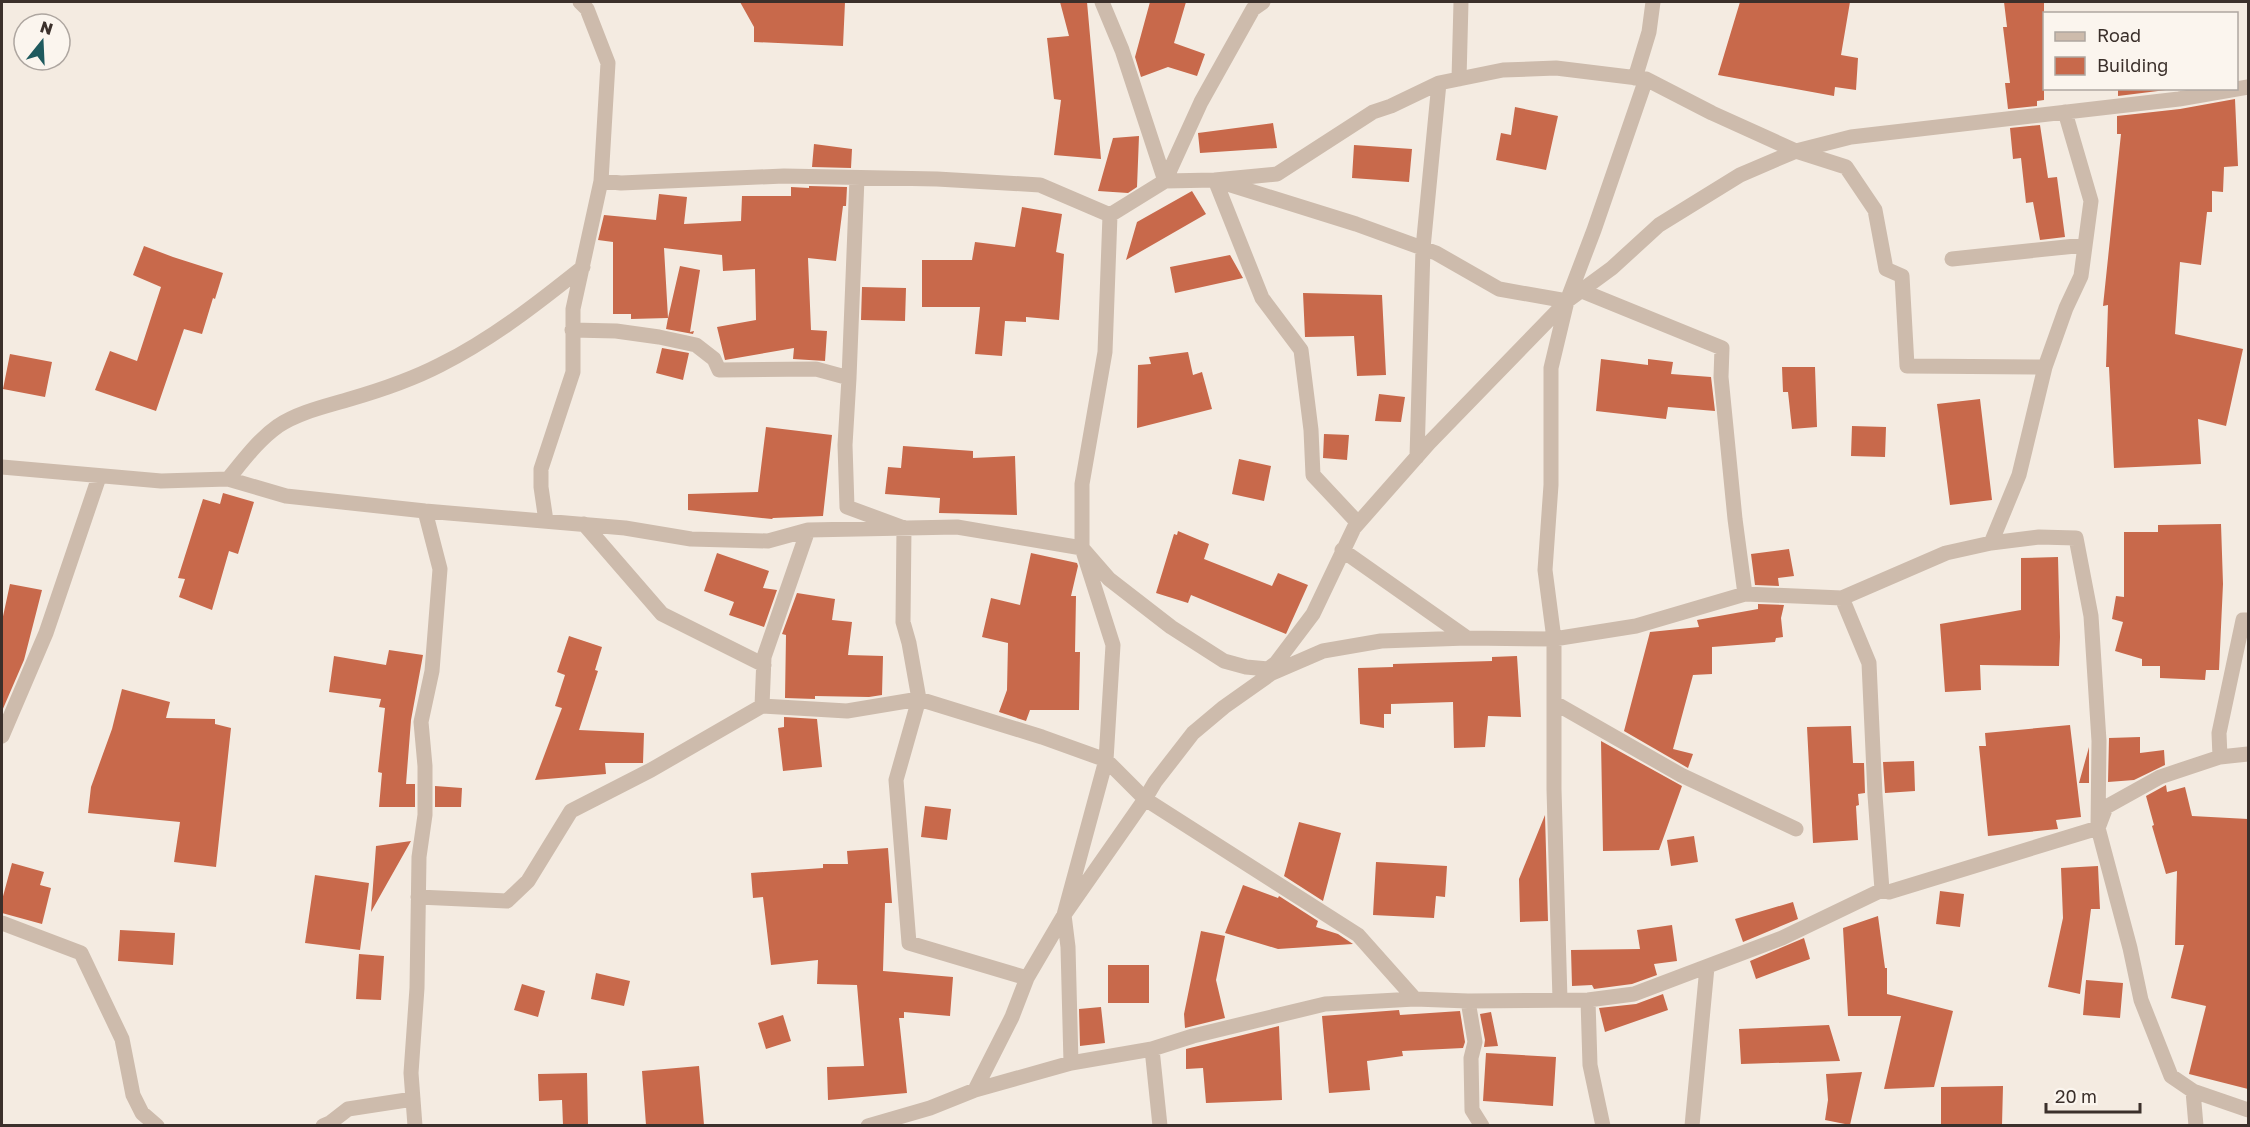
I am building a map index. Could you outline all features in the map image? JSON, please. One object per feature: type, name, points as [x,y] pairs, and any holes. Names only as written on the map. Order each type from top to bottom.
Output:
[{"type":"street","points":[[546,521],[541,469],[573,372],[573,309],[601,181],[608,63],[587,9],[580,2]]},
{"type":"street","points":[[1102,2],[1122,50],[1166,182]]},
{"type":"street","points":[[1166,182],[1201,102],[1257,2]]},
{"type":"street","points":[[1459,79],[1461,2]]},
{"type":"street","points":[[1560,1000],[1554,789],[1554,639],[1545,570],[1551,485],[1551,368],[1567,301],[1594,230],[1640,79],[1653,2]]},
{"type":"street","points":[[1110,215],[1166,182],[1277,174],[1373,112],[1439,83],[1503,70],[1556,68],[1640,79],[1796,151],[1845,167],[1875,210],[1886,269],[1902,276],[1907,366],[2045,367]]},
{"type":"street","points":[[1417,457],[1423,248],[1439,83]]},
{"type":"street","points":[[975,1090],[1012,1017],[1027,978],[1064,915],[1155,782],[1193,733],[1274,668],[1313,614],[1342,550],[1358,523],[1417,457],[1567,301],[1612,268],[1659,225],[1740,175],[1796,151],[1863,135],[2179,99],[2231,90]]},
{"type":"street","points":[[1991,543],[2019,475],[2045,367],[2066,308],[2081,276],[2091,201],[2065,112]]},
{"type":"street","points":[[601,181],[621,183],[784,176],[937,179],[1040,185],[1110,215]]},
{"type":"street","points":[[857,178],[845,445],[847,507],[904,528]]},
{"type":"street","points":[[1215,180],[1356,224],[1423,248],[1499,289],[1567,301]]},
{"type":"street","points":[[1215,180],[1262,298],[1301,350],[1311,430],[1313,475],[1358,523]]},
{"type":"street","points":[[1071,1063],[1068,947],[1064,915],[1106,760],[1113,645],[1082,548],[1082,484],[1105,352],[1110,215]]},
{"type":"street","points":[[1952,259],[2085,245]]},
{"type":"street","points":[[228,479],[251,450],[278,426],[310,411],[390,387],[440,365],[488,338],[537,304],[583,267]]},
{"type":"street","points":[[1582,291],[1722,348],[1722,389],[1745,594]]},
{"type":"street","points":[[572,330],[627,333],[696,345],[714,359],[719,370],[816,369],[849,378]]},
{"type":"street","points":[[2,467],[161,481],[228,479],[286,496],[425,511],[625,528],[691,539],[768,541],[808,530],[957,527],[1082,548],[1109,579],[1171,627],[1224,661],[1246,667],[1268,669],[1323,651],[1381,641],[1467,638],[1554,639],[1636,626],[1745,594],[1842,598],[1946,553],[1991,543],[2039,537],[2076,538],[2091,616],[2099,741],[2098,828],[2130,948],[2141,1000],[2171,1076],[2193,1091],[2248,1110]]},
{"type":"street","points":[[2,736],[46,633],[99,477]]},
{"type":"street","points":[[415,1125],[411,1073],[417,988],[419,857],[425,815],[425,766],[421,722],[432,671],[440,569],[425,511]]},
{"type":"street","points":[[585,524],[663,614],[764,665]]},
{"type":"street","points":[[904,528],[903,622],[919,699],[896,780],[909,944],[1027,978]]},
{"type":"street","points":[[762,706],[764,657],[808,530]]},
{"type":"street","points":[[1342,550],[1467,638]]},
{"type":"street","points":[[1842,598],[1869,663],[1882,890]]},
{"type":"street","points":[[2220,757],[2219,733],[2242,620],[2248,620]]},
{"type":"street","points":[[418,897],[507,901],[528,882],[572,811],[651,770],[762,706],[847,711],[919,699],[1042,737],[1106,760],[1145,799],[1358,935],[1415,999]]},
{"type":"street","points":[[1555,703],[1681,775],[1796,829]]},
{"type":"street","points":[[2098,828],[2106,807],[2160,777],[2220,757],[2248,754]]},
{"type":"street","points":[[868,1125],[930,1108],[975,1090],[1071,1063],[1152,1049],[1193,1036],[1325,1004],[1415,999],[1588,1000],[1634,994],[1782,938],[1882,890],[1889,892],[2098,828]]},
{"type":"street","points":[[2,923],[81,953],[122,1039],[133,1095],[142,1113],[157,1125]]},
{"type":"street","points":[[1692,1125],[1707,967]]},
{"type":"street","points":[[1588,1000],[1590,1065],[1604,1125]]},
{"type":"street","points":[[1468,1001],[1475,1042],[1471,1058],[1472,1110],[1482,1125]]},
{"type":"street","points":[[1152,1049],[1160,1125]]},
{"type":"street","points":[[2193,1091],[2196,1125]]},
{"type":"street","points":[[322,1125],[330,1123],[348,1109],[413,1099]]},
{"type":"street","points":[[922,1125],[930,1108]]},
{"type":"building","points":[[740,2],[845,2],[843,46],[754,42],[754,27]]},
{"type":"building","points":[[1060,2],[1087,2],[1101,159],[1054,155],[1061,100],[1054,99],[1047,38],[1069,36]]},
{"type":"building","points":[[1150,2],[1186,2],[1174,43],[1205,54],[1197,76],[1168,67],[1141,77],[1135,57]]},
{"type":"building","points":[[1740,2],[1850,2],[1841,55],[1858,58],[1856,90],[1835,87],[1834,96],[1718,75]]},
{"type":"building","points":[[2004,2],[2044,2],[2044,100],[2037,101],[2037,106],[2008,109],[2005,83],[2010,83],[2003,27],[2007,27]]},
{"type":"building","points":[[2118,90],[2166,90],[2118,96]]},
{"type":"building","points":[[2235,99],[2238,166],[2224,167],[2223,192],[2212,191],[2212,212],[2207,212],[2201,265],[2180,262],[2175,334],[2243,349],[2226,426],[2198,419],[2201,464],[2114,468],[2109,367],[2106,367],[2108,305],[2103,306],[2121,134],[2117,134],[2117,116],[2180,109]]},
{"type":"building","points":[[1515,107],[1558,116],[1546,170],[1496,160],[1501,133],[1511,135]]},
{"type":"building","points":[[1273,123],[1277,148],[1200,153],[1198,133]]},
{"type":"building","points":[[2040,125],[2048,178],[2057,177],[2065,237],[2040,240],[2033,202],[2026,203],[2021,158],[2013,159],[2010,128]]},
{"type":"building","points":[[1139,136],[1137,187],[1128,193],[1098,191],[1113,138]]},
{"type":"building","points":[[814,144],[852,149],[851,168],[812,167]]},
{"type":"building","points":[[1354,145],[1412,149],[1409,182],[1352,178]]},
{"type":"building","points":[[791,187],[847,187],[846,206],[843,206],[836,261],[808,258],[811,330],[827,331],[825,361],[793,359],[794,348],[725,360],[717,327],[756,320],[755,269],[723,271],[722,255],[664,248],[668,318],[631,319],[631,314],[613,314],[613,242],[598,240],[604,215],[656,220],[659,194],[687,197],[684,224],[741,221],[742,196],[791,196]]},
{"type":"building","points":[[1192,191],[1206,214],[1126,260],[1137,222]]},
{"type":"building","points":[[1022,207],[1062,214],[1056,252],[1064,254],[1059,320],[1026,317],[1026,322],[1005,321],[1002,356],[975,354],[980,307],[922,307],[922,260],[972,260],[975,242],[1015,247]]},
{"type":"building","points":[[144,246],[223,273],[202,334],[184,329],[156,411],[95,390],[110,351],[137,361],[161,287],[133,275]]},
{"type":"building","points":[[1230,255],[1243,278],[1175,293],[1170,267]]},
{"type":"building","points":[[680,266],[700,270],[690,332],[694,331],[693,334],[666,329]]},
{"type":"building","points":[[862,287],[906,288],[905,321],[861,320]]},
{"type":"building","points":[[1303,293],[1382,295],[1386,375],[1357,376],[1354,336],[1305,337]]},
{"type":"building","points":[[662,348],[689,353],[683,380],[656,373]]},
{"type":"building","points":[[1188,352],[1193,375],[1202,372],[1212,409],[1137,428],[1138,365],[1151,364],[1149,357]]},
{"type":"building","points":[[10,354],[52,362],[45,397],[3,389]]},
{"type":"building","points":[[1601,359],[1648,365],[1648,359],[1673,362],[1671,374],[1711,377],[1715,411],[1668,407],[1666,419],[1596,411]]},
{"type":"building","points":[[1782,367],[1815,367],[1817,427],[1792,429],[1788,392],[1783,392]]},
{"type":"building","points":[[1379,394],[1405,397],[1401,422],[1375,421]]},
{"type":"building","points":[[1980,399],[1992,500],[1950,505],[1937,404]]},
{"type":"building","points":[[1852,426],[1886,427],[1885,457],[1851,456]]},
{"type":"building","points":[[766,427],[832,435],[823,516],[772,519],[688,510],[688,494],[758,492]]},
{"type":"building","points":[[1324,434],[1349,435],[1347,460],[1323,458]]},
{"type":"building","points":[[903,446],[973,451],[973,458],[1015,456],[1017,515],[939,513],[940,498],[885,494],[888,467],[901,468]]},
{"type":"building","points":[[1239,459],[1271,466],[1264,501],[1232,494]]},
{"type":"building","points":[[223,493],[254,502],[238,554],[229,551],[212,610],[179,597],[185,579],[178,578],[203,499],[220,504]]},
{"type":"building","points":[[2221,524],[2223,584],[2219,670],[2206,670],[2205,680],[2160,678],[2160,666],[2142,666],[2142,659],[2115,651],[2123,622],[2112,619],[2116,596],[2124,597],[2124,532],[2158,532],[2158,525]]},
{"type":"building","points":[[1178,531],[1209,544],[1204,559],[1272,586],[1278,573],[1308,585],[1286,634],[1191,595],[1188,603],[1156,593],[1174,534],[1177,535]]},
{"type":"building","points":[[1789,549],[1794,576],[1778,578],[1779,586],[1755,585],[1751,554]]},
{"type":"building","points":[[717,553],[769,571],[763,588],[777,590],[764,627],[729,615],[734,602],[704,591]]},
{"type":"building","points":[[1031,553],[1077,563],[1078,566],[1071,596],[1076,596],[1075,652],[1080,652],[1079,710],[1030,710],[1026,721],[999,712],[1007,690],[1008,643],[982,637],[991,598],[1020,605]]},
{"type":"building","points":[[2058,557],[2059,666],[1980,665],[1981,690],[1945,692],[1940,624],[2021,610],[2021,558]]},
{"type":"building","points":[[10,584],[42,590],[24,660],[2,711],[2,621]]},
{"type":"building","points":[[797,593],[835,599],[832,620],[852,622],[848,655],[883,656],[882,695],[869,697],[815,696],[815,699],[785,698],[786,635],[782,634]]},
{"type":"building","points":[[1758,604],[1784,605],[1781,618],[1783,637],[1776,638],[1775,642],[1712,647],[1712,674],[1693,675],[1673,749],[1693,754],[1688,768],[1624,731],[1650,632],[1699,627],[1697,620],[1758,609]]},
{"type":"building","points":[[569,636],[602,647],[595,670],[598,671],[579,730],[644,733],[643,763],[605,763],[606,774],[535,780],[562,708],[555,706],[565,675],[557,672]]},
{"type":"building","points":[[389,650],[423,655],[411,720],[406,784],[415,784],[415,807],[379,807],[382,773],[378,772],[385,708],[379,707],[381,699],[329,692],[334,656],[386,665]]},
{"type":"building","points":[[1517,656],[1521,717],[1488,716],[1485,747],[1454,748],[1453,702],[1391,704],[1391,714],[1384,714],[1384,728],[1360,724],[1358,668],[1393,667],[1393,664],[1492,661],[1492,657]]},
{"type":"building","points":[[122,689],[170,702],[166,718],[215,719],[215,724],[231,728],[216,867],[174,862],[180,822],[88,813],[91,787],[112,729]]},
{"type":"building","points":[[784,717],[817,719],[822,767],[783,771],[778,728],[784,727]]},
{"type":"building","points":[[2070,725],[2081,817],[2056,820],[2058,829],[1988,836],[1979,746],[1986,746],[1985,733]]},
{"type":"building","points":[[1851,726],[1853,763],[1864,763],[1865,793],[1858,794],[1859,805],[1856,806],[1858,840],[1813,843],[1807,727]]},
{"type":"building","points":[[2140,737],[2140,753],[2164,750],[2165,765],[2134,780],[2108,782],[2109,738]]},
{"type":"building","points":[[1601,741],[1682,786],[1659,850],[1603,851]]},
{"type":"building","points":[[2089,747],[2089,783],[2079,783]]},
{"type":"building","points":[[1914,761],[1915,791],[1885,793],[1883,762]]},
{"type":"building","points":[[2166,785],[2167,792],[2185,787],[2192,816],[2248,819],[2248,1089],[2189,1074],[2206,1006],[2171,998],[2184,945],[2175,945],[2177,871],[2166,874],[2146,796]]},
{"type":"building","points":[[435,786],[462,788],[461,807],[435,807]]},
{"type":"building","points":[[925,806],[951,809],[947,840],[921,837]]},
{"type":"building","points":[[1545,815],[1548,921],[1520,922],[1519,879]]},
{"type":"building","points":[[1299,822],[1341,833],[1323,901],[1284,876]]},
{"type":"building","points":[[1694,836],[1698,862],[1671,866],[1667,840]]},
{"type":"building","points":[[411,841],[371,912],[376,846]]},
{"type":"building","points":[[888,848],[892,903],[885,903],[883,971],[953,977],[950,1016],[904,1012],[904,1018],[899,1018],[907,1093],[828,1100],[827,1067],[864,1066],[857,985],[817,984],[818,960],[771,965],[763,897],[753,898],[751,873],[823,868],[823,864],[848,864],[847,851]]},
{"type":"building","points":[[1376,862],[1447,866],[1445,897],[1436,896],[1434,918],[1373,915]]},
{"type":"building","points":[[12,863],[44,872],[40,885],[51,888],[42,924],[2,913],[2,900]]},
{"type":"building","points":[[2098,866],[2100,909],[2091,909],[2080,994],[2048,987],[2063,918],[2061,868]]},
{"type":"building","points":[[315,875],[369,883],[360,950],[305,943]]},
{"type":"building","points":[[1243,885],[1278,898],[1279,896],[1318,921],[1316,927],[1338,934],[1353,944],[1278,949],[1225,933]]},
{"type":"building","points":[[1940,891],[1964,894],[1960,927],[1936,924]]},
{"type":"building","points":[[1793,902],[1798,919],[1743,942],[1735,919]]},
{"type":"building","points":[[1878,916],[1885,968],[1887,968],[1887,994],[1953,1011],[1934,1087],[1884,1089],[1901,1016],[1848,1016],[1843,928]]},
{"type":"building","points":[[1672,925],[1677,961],[1654,964],[1657,975],[1632,984],[1594,989],[1592,985],[1572,986],[1571,950],[1640,949],[1637,930]]},
{"type":"building","points":[[120,930],[175,933],[173,965],[118,961]]},
{"type":"building","points":[[1201,931],[1225,936],[1216,980],[1225,1018],[1185,1028],[1184,1014]]},
{"type":"building","points":[[1804,938],[1810,959],[1756,979],[1750,961]]},
{"type":"building","points":[[359,954],[384,956],[381,1000],[356,999]]},
{"type":"building","points":[[1108,965],[1149,965],[1149,1003],[1108,1003]]},
{"type":"building","points":[[596,973],[630,981],[624,1006],[591,999]]},
{"type":"building","points":[[2086,980],[2123,983],[2120,1018],[2083,1015]]},
{"type":"building","points":[[522,984],[545,991],[538,1017],[514,1010]]},
{"type":"building","points":[[1663,994],[1668,1010],[1605,1032],[1599,1008],[1636,1004]]},
{"type":"building","points":[[1101,1007],[1105,1043],[1080,1046],[1079,1009]]},
{"type":"building","points":[[1399,1010],[1400,1015],[1460,1011],[1465,1042],[1463,1048],[1402,1051],[1403,1056],[1367,1061],[1370,1090],[1329,1093],[1322,1016]]},
{"type":"building","points":[[1491,1012],[1498,1046],[1484,1047],[1485,1040],[1480,1014]]},
{"type":"building","points":[[783,1015],[791,1041],[766,1049],[758,1023]]},
{"type":"building","points":[[1829,1025],[1840,1061],[1741,1064],[1739,1029]]},
{"type":"building","points":[[1279,1026],[1282,1100],[1206,1103],[1203,1068],[1186,1069],[1186,1049]]},
{"type":"building","points":[[1486,1053],[1556,1057],[1553,1106],[1483,1101]]},
{"type":"building","points":[[699,1066],[704,1125],[646,1125],[642,1071]]},
{"type":"building","points":[[1862,1072],[1850,1125],[1825,1120],[1828,1100],[1826,1074]]},
{"type":"building","points":[[587,1073],[588,1125],[563,1125],[562,1100],[539,1101],[538,1074]]},
{"type":"building","points":[[2003,1086],[2002,1125],[1941,1125],[1941,1087]]}]
